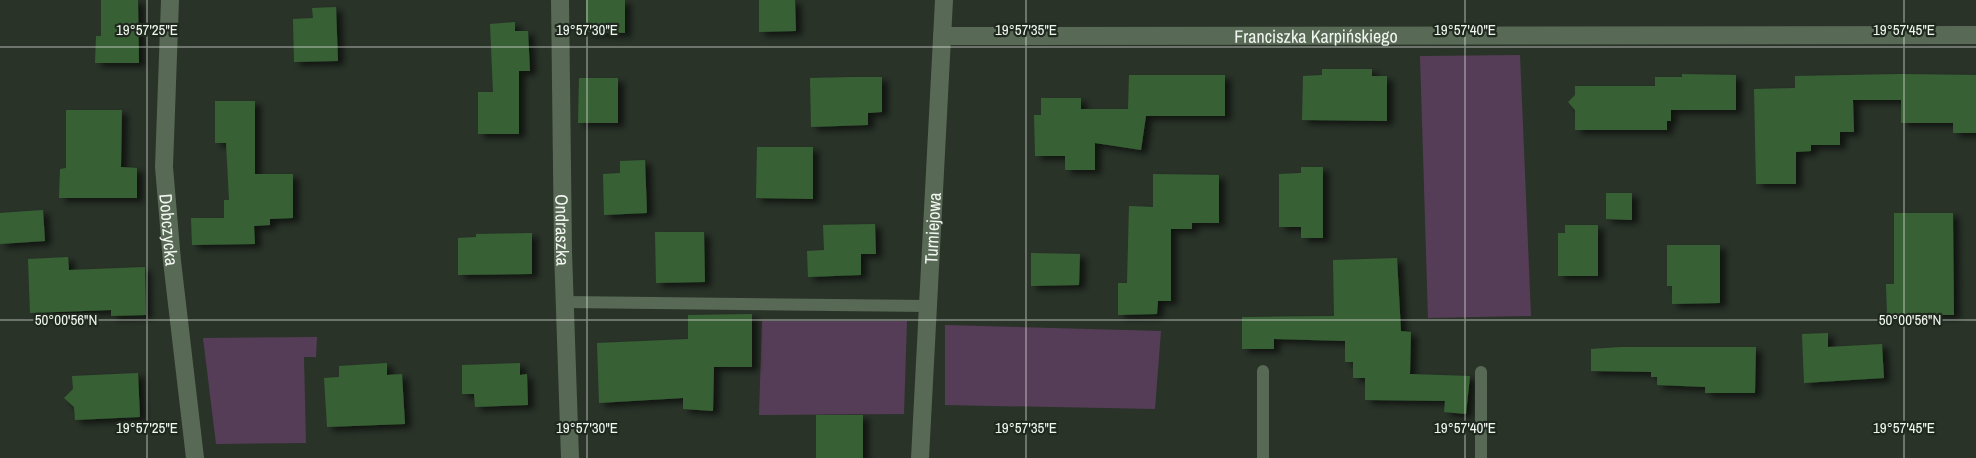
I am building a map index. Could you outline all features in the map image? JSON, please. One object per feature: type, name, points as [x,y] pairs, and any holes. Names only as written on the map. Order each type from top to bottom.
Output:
[{"type":"street","name":"Dobczycka","points":[[170,0],[164,167],[172,261],[195,458]]},
{"type":"street","name":"Ondraszka","points":[[560,0],[570,458]]},
{"type":"street","name":"Turniejowa","points":[[920,458],[944,0]]},
{"type":"street","name":"Franciszka Karpińskiego","points":[[942,36],[1976,35]]},
{"type":"lane","points":[[565,302],[928,306]]},
{"type":"lane","points":[[1263,371],[1263,458]]},
{"type":"lane","points":[[1481,372],[1481,458]]},
{"type":"shaded area","points":[[1520,55],[1531,316],[1428,318],[1420,56]]},
{"type":"shaded area","points":[[762,321],[907,321],[904,414],[759,415]]},
{"type":"shaded area","points":[[945,325],[1161,331],[1155,409],[945,405]]},
{"type":"shaded area","points":[[317,337],[316,357],[304,357],[306,443],[216,444],[203,338]]},
{"type":"building","points":[[101,0],[138,0],[139,63],[95,63],[96,36],[101,36]]},
{"type":"building","points":[[586,0],[625,0],[625,33],[586,32]]},
{"type":"building","points":[[759,0],[795,0],[796,31],[759,32]]},
{"type":"building","points":[[336,7],[338,61],[294,62],[293,19],[313,18],[312,8]]},
{"type":"building","points":[[515,22],[515,31],[528,31],[530,71],[519,71],[519,134],[478,134],[478,92],[493,92],[490,24]]},
{"type":"building","points":[[1322,69],[1372,69],[1372,76],[1387,76],[1387,121],[1302,120],[1303,76],[1322,75]]},
{"type":"building","points":[[1682,74],[1736,75],[1736,110],[1671,110],[1671,121],[1667,121],[1667,130],[1575,130],[1575,110],[1568,102],[1575,95],[1575,86],[1655,86],[1655,77],[1682,77]]},
{"type":"building","points":[[1129,75],[1225,75],[1225,116],[1146,116],[1141,150],[1095,143],[1095,170],[1065,170],[1065,156],[1035,156],[1034,115],[1041,115],[1041,98],[1081,98],[1081,109],[1128,109]]},
{"type":"building","points":[[1976,75],[1976,133],[1953,133],[1953,123],[1901,123],[1901,100],[1853,100],[1854,132],[1840,132],[1840,145],[1811,145],[1811,151],[1796,152],[1796,184],[1756,184],[1754,89],[1795,88],[1795,76]]},
{"type":"building","points":[[882,77],[882,112],[868,113],[868,125],[811,127],[810,78]]},
{"type":"building","points":[[579,78],[618,78],[618,123],[578,123]]},
{"type":"building","points":[[215,101],[255,101],[255,174],[293,174],[293,218],[270,219],[270,225],[254,226],[255,244],[192,245],[191,218],[224,218],[224,200],[229,200],[226,143],[215,143]]},
{"type":"building","points":[[66,110],[122,110],[121,167],[137,168],[137,198],[59,198],[60,169],[66,168]]},
{"type":"building","points":[[757,147],[813,147],[813,199],[756,198]]},
{"type":"building","points":[[645,160],[647,213],[604,215],[603,174],[620,173],[620,161]]},
{"type":"building","points":[[1301,167],[1323,167],[1323,238],[1301,238],[1301,227],[1279,227],[1279,174],[1301,173]]},
{"type":"building","points":[[1153,174],[1219,175],[1219,223],[1192,223],[1192,229],[1171,229],[1171,301],[1158,301],[1157,314],[1118,315],[1118,283],[1127,283],[1129,206],[1153,207]]},
{"type":"building","points":[[1606,193],[1632,193],[1632,220],[1606,219]]},
{"type":"building","points":[[43,210],[45,241],[0,244],[0,213]]},
{"type":"building","points":[[1894,213],[1953,213],[1954,315],[1887,315],[1886,284],[1894,284]]},
{"type":"building","points":[[875,224],[876,254],[861,254],[861,275],[808,277],[807,251],[824,250],[823,225]]},
{"type":"building","points":[[1565,225],[1598,225],[1598,276],[1558,276],[1558,233],[1565,233]]},
{"type":"building","points":[[655,232],[704,232],[705,282],[656,283]]},
{"type":"building","points":[[532,233],[532,274],[458,275],[458,238],[476,237],[476,234]]},
{"type":"building","points":[[1667,245],[1720,245],[1720,303],[1672,304],[1672,286],[1667,286]]},
{"type":"building","points":[[1031,253],[1080,254],[1079,285],[1031,286]]},
{"type":"building","points":[[68,257],[69,270],[145,267],[146,315],[111,316],[111,310],[30,313],[28,259]]},
{"type":"building","points":[[1397,258],[1401,331],[1411,332],[1410,374],[1470,376],[1466,414],[1444,412],[1445,401],[1365,400],[1365,378],[1353,378],[1353,362],[1345,362],[1345,341],[1274,339],[1274,349],[1242,349],[1242,317],[1334,316],[1333,260]]},
{"type":"building","points":[[752,314],[752,367],[714,367],[713,411],[683,409],[683,398],[599,403],[597,343],[688,339],[688,315]]},
{"type":"building","points":[[1828,333],[1828,347],[1882,344],[1884,378],[1804,383],[1802,334]]},
{"type":"building","points":[[1756,347],[1755,393],[1705,393],[1705,387],[1657,385],[1657,377],[1651,377],[1651,372],[1591,371],[1591,349]]},
{"type":"building","points":[[387,363],[387,375],[402,374],[405,424],[327,427],[324,378],[339,377],[339,366]]},
{"type":"building","points":[[520,363],[520,375],[527,374],[528,405],[475,407],[474,394],[462,394],[462,365]]},
{"type":"building","points":[[138,373],[140,417],[75,420],[74,407],[64,398],[73,389],[72,376]]},
{"type":"building","points":[[816,415],[863,415],[863,458],[816,458]]}]
